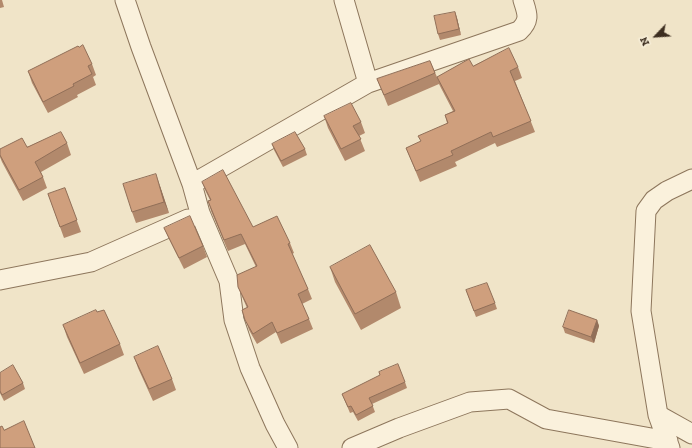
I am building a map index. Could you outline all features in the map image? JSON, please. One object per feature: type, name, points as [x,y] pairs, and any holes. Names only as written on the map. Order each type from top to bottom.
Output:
[{"type":"street","points":[[124,0],[192,184],[200,213],[229,281],[234,320],[250,368],[275,424],[288,448]]},
{"type":"street","points":[[344,0],[368,83]]},
{"type":"street","points":[[192,184],[368,83],[519,31],[525,26],[528,16],[523,0]]},
{"type":"street","points":[[669,445],[658,415],[642,311],[646,211],[654,200],[667,191],[692,178]]},
{"type":"street","points":[[0,280],[91,262],[200,213]]},
{"type":"street","points":[[352,448],[399,428],[470,402],[509,399],[546,420],[669,445]]},
{"type":"street","points":[[658,415],[692,434]]},
{"type":"building","points":[[455,12],[459,29],[438,34],[434,16]]},
{"type":"building","points":[[83,45],[92,64],[88,66],[92,74],[73,84],[74,86],[43,102],[28,71],[78,46]]},
{"type":"building","points":[[509,48],[518,67],[510,71],[531,121],[493,137],[491,132],[451,151],[453,155],[416,171],[406,148],[421,141],[418,136],[448,123],[445,115],[455,111],[437,77],[469,59],[473,66]]},
{"type":"building","points":[[430,61],[435,73],[384,95],[377,79]]},
{"type":"building","points":[[351,103],[361,122],[353,126],[361,139],[341,149],[324,116]]},
{"type":"building","points":[[61,132],[67,143],[35,162],[43,177],[19,190],[0,155],[0,149],[22,138],[27,147]]},
{"type":"building","points":[[295,132],[305,149],[281,161],[272,144]]},
{"type":"building","points":[[223,170],[253,227],[277,216],[290,243],[288,244],[308,289],[298,294],[309,319],[277,333],[272,322],[253,334],[245,320],[242,310],[248,307],[238,287],[237,275],[257,266],[241,234],[224,240],[208,201],[211,200],[202,182]]},
{"type":"building","points":[[156,174],[164,202],[132,212],[123,184]]},
{"type":"building","points":[[65,188],[77,220],[60,227],[48,194]]},
{"type":"building","points":[[190,216],[203,246],[179,258],[164,228]]},
{"type":"building","points":[[370,245],[396,292],[355,314],[330,267]]},
{"type":"building","points":[[487,283],[495,303],[474,311],[466,290]]},
{"type":"building","points":[[96,310],[97,312],[104,310],[120,344],[80,363],[63,325]]},
{"type":"building","points":[[569,310],[597,320],[591,337],[563,327]]},
{"type":"building","points":[[158,346],[172,379],[149,389],[134,357]]},
{"type":"building","points":[[398,364],[405,382],[369,398],[373,406],[356,415],[351,406],[348,407],[342,394],[380,375],[379,372]]},
{"type":"building","points":[[13,365],[23,383],[2,395],[0,391],[0,373]]},
{"type":"building","points":[[24,421],[35,448],[0,448],[0,427],[2,426],[4,430]]}]
